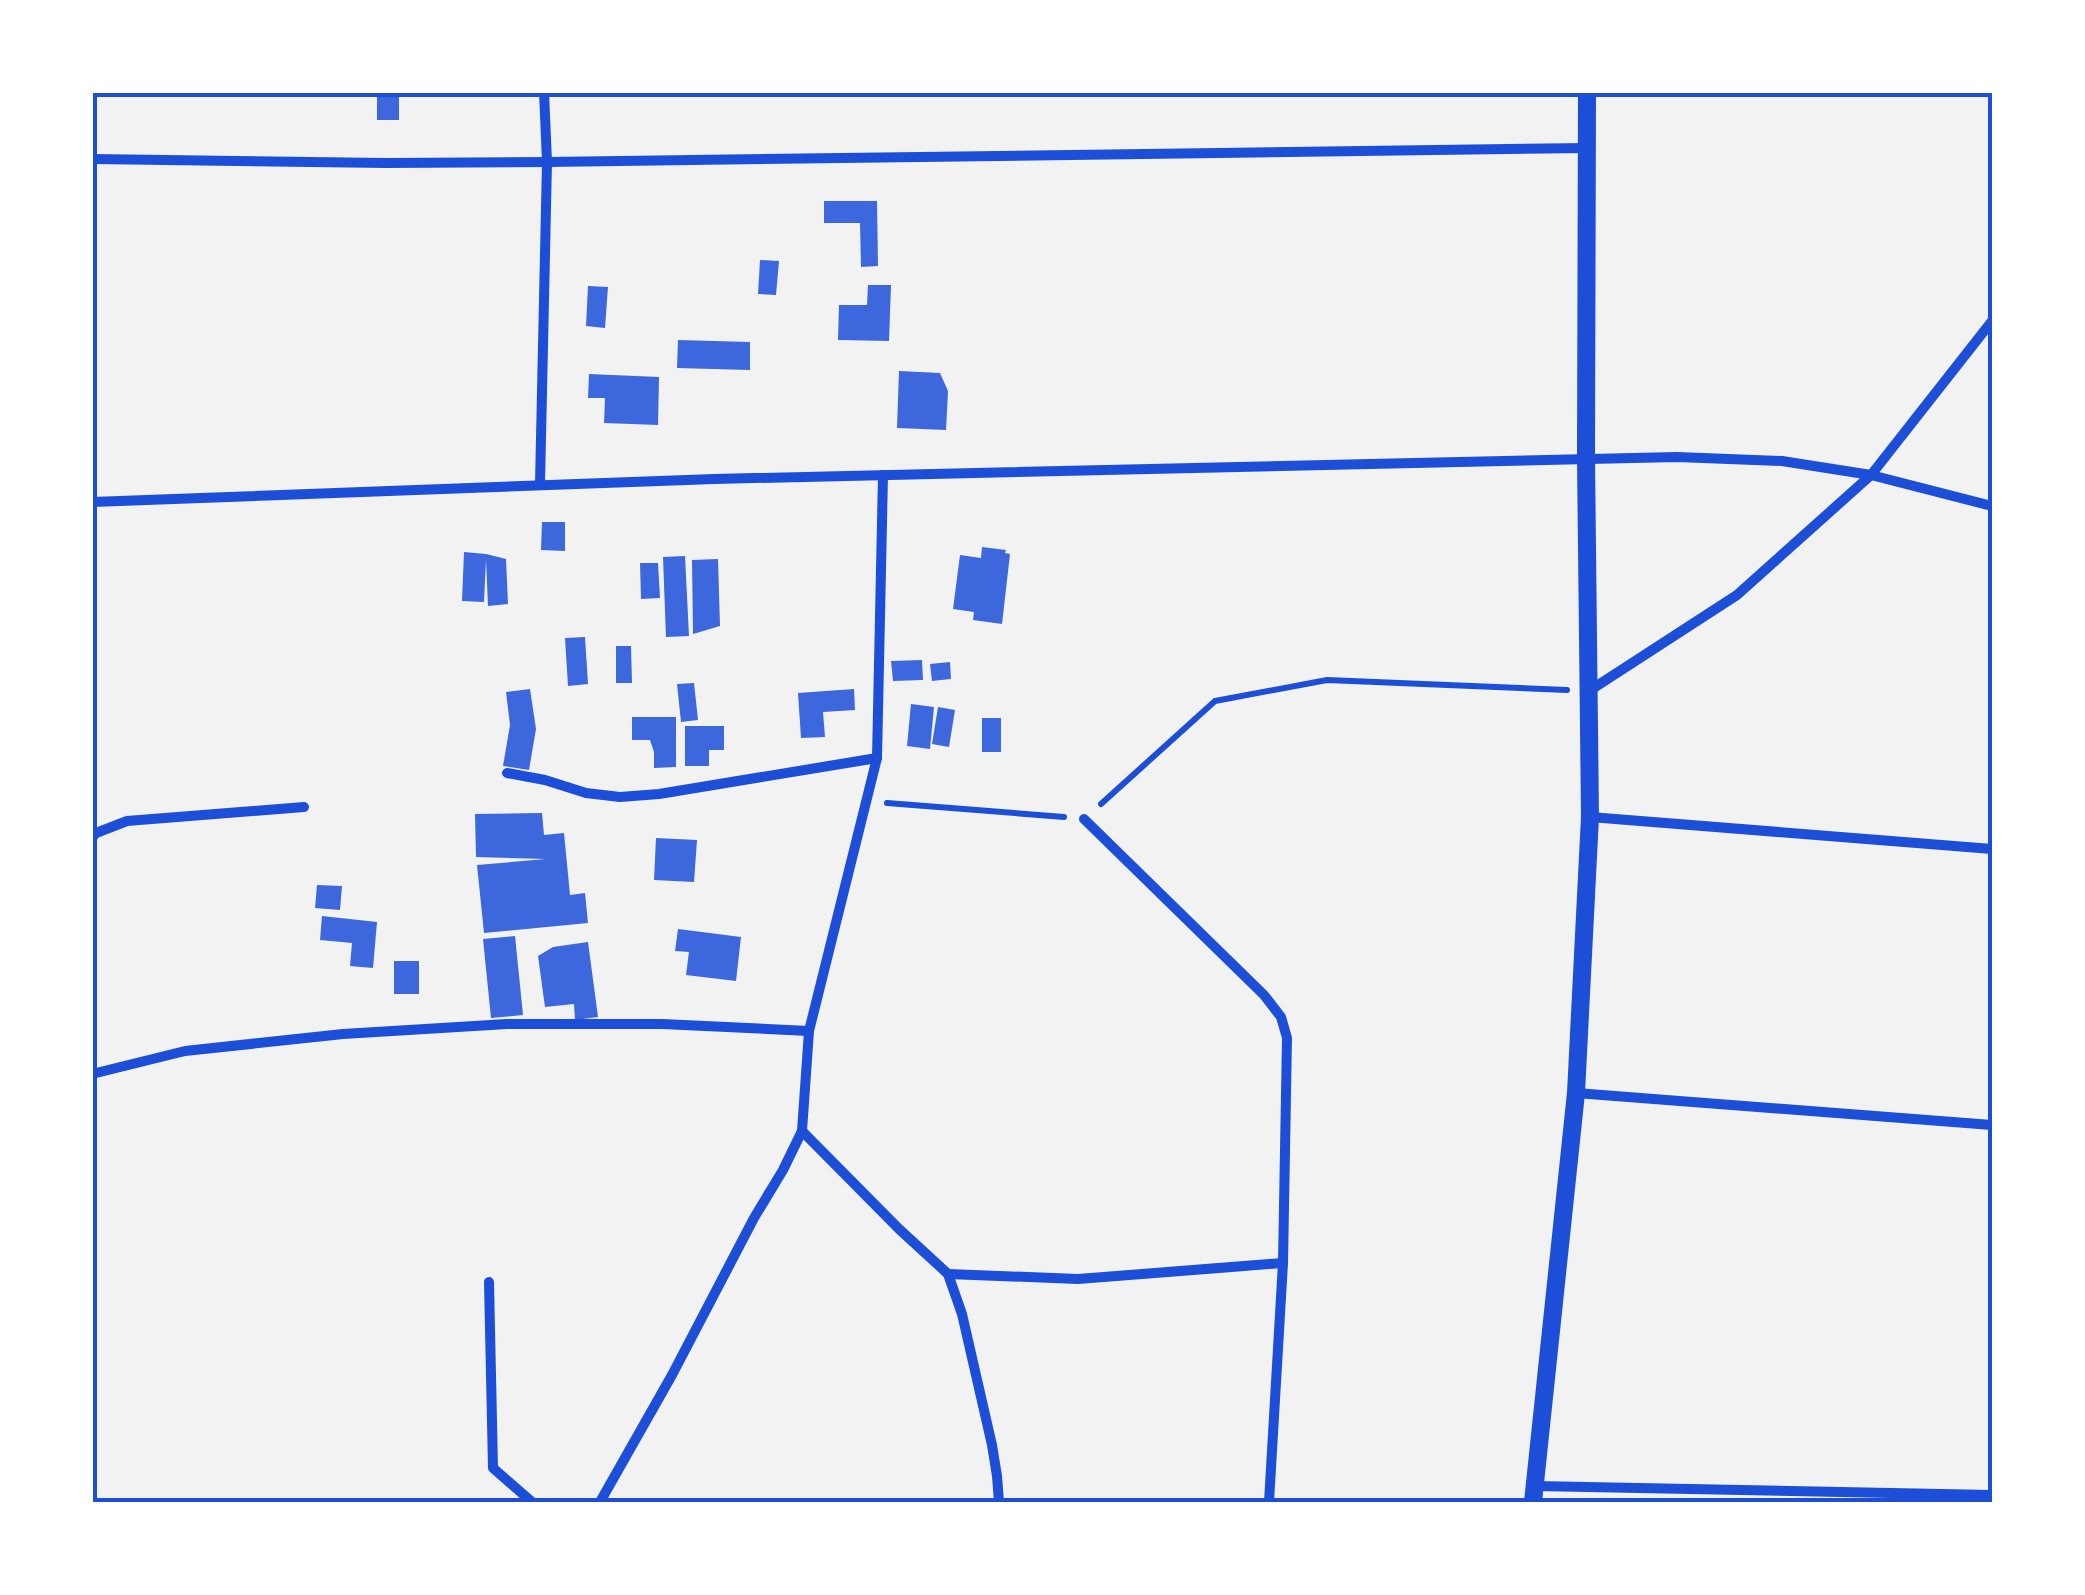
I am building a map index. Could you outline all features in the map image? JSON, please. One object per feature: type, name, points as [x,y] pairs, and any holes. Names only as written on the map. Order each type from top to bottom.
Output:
[{"type":"street","points":[[540,484],[544,92]]},
{"type":"street","points":[[1587,92],[1590,817],[1576,1094],[1534,1494],[1992,1496]]},
{"type":"street","points":[[92,159],[546,162],[1588,148]]},
{"type":"street","points":[[1589,690],[1737,595],[1871,475],[1992,321]]},
{"type":"street","points":[[92,502],[540,484],[1677,457],[1782,461],[1871,475],[1992,506]]},
{"type":"street","points":[[600,1502],[802,1131],[809,1031],[876,758],[883,475]]},
{"type":"street","points":[[507,773],[620,797],[876,758]]},
{"type":"street","points":[[92,838],[127,820],[304,807]]},
{"type":"street","points":[[1590,817],[1992,849]]},
{"type":"street","points":[[1084,819],[1264,995],[1281,1017],[1287,1038],[1283,1264],[1269,1502]]},
{"type":"street","points":[[92,1074],[185,1051],[344,1034],[508,1024],[662,1024],[809,1031]]},
{"type":"street","points":[[1576,1094],[1992,1125]]},
{"type":"street","points":[[802,1131],[948,1274],[962,1314],[979,1389],[998,1476],[999,1502]]},
{"type":"street","points":[[948,1274],[1078,1279],[1283,1264]]},
{"type":"street","points":[[488,1282],[493,1468],[532,1502]]},
{"type":"path","points":[[866,801],[1084,819],[1215,701],[1328,680],[1589,690]]},
{"type":"building","points":[[377,92],[399,92],[399,120],[377,120]]},
{"type":"building","points":[[824,201],[877,201],[878,266],[861,267],[860,223],[824,223]]},
{"type":"building","points":[[760,260],[779,261],[776,295],[758,294]]},
{"type":"building","points":[[868,285],[891,285],[889,341],[838,340],[839,305],[867,305]]},
{"type":"building","points":[[588,286],[608,287],[605,328],[586,326]]},
{"type":"building","points":[[678,340],[750,342],[750,370],[677,368]]},
{"type":"building","points":[[899,371],[940,373],[948,391],[946,430],[897,428]]},
{"type":"building","points":[[589,374],[659,377],[658,425],[604,423],[605,398],[588,398]]},
{"type":"building","points":[[542,522],[565,522],[565,551],[541,550]]},
{"type":"building","points":[[982,547],[1010,554],[1002,624],[973,620],[974,612],[953,609],[960,555],[981,558]]},
{"type":"building","points":[[464,552],[506,559],[508,604],[488,606],[486,560],[484,602],[462,601]]},
{"type":"building","points":[[685,556],[689,636],[666,637],[663,557]]},
{"type":"building","points":[[718,559],[720,626],[693,634],[692,560]]},
{"type":"building","points":[[640,563],[658,563],[660,598],[641,599]]},
{"type":"building","points":[[585,637],[588,684],[568,686],[565,638]]},
{"type":"building","points":[[616,646],[631,646],[632,683],[616,683]]},
{"type":"building","points":[[922,660],[923,680],[893,681],[891,661]]},
{"type":"building","points":[[950,662],[951,679],[932,681],[930,664]]},
{"type":"building","points":[[694,683],[698,720],[681,722],[677,684]]},
{"type":"building","points":[[530,689],[536,729],[529,770],[503,766],[510,725],[506,692]]},
{"type":"building","points":[[854,689],[855,710],[823,712],[825,737],[801,738],[798,693]]},
{"type":"building","points":[[911,704],[934,707],[930,749],[907,746]]},
{"type":"building","points":[[938,707],[955,710],[949,747],[932,744]]},
{"type":"building","points":[[632,717],[676,717],[676,767],[654,768],[650,740],[632,740]]},
{"type":"building","points":[[982,718],[1001,718],[1001,752],[982,752]]},
{"type":"building","points":[[685,726],[724,726],[724,750],[709,750],[709,766],[685,766]]},
{"type":"building","points":[[542,813],[544,835],[564,833],[570,895],[585,893],[588,923],[484,933],[477,865],[546,859],[476,857],[475,814]]},
{"type":"building","points":[[656,838],[697,840],[694,882],[654,880]]},
{"type":"building","points":[[317,885],[342,886],[340,910],[315,908]]},
{"type":"building","points":[[322,916],[377,922],[373,968],[350,966],[352,943],[320,940]]},
{"type":"building","points":[[678,929],[741,937],[736,981],[686,975],[689,952],[675,951]]},
{"type":"building","points":[[515,936],[523,1015],[491,1018],[483,939]]},
{"type":"building","points":[[588,942],[598,1017],[575,1020],[574,1004],[545,1007],[538,956],[553,947]]},
{"type":"building","points":[[394,961],[419,961],[419,994],[394,994]]}]
